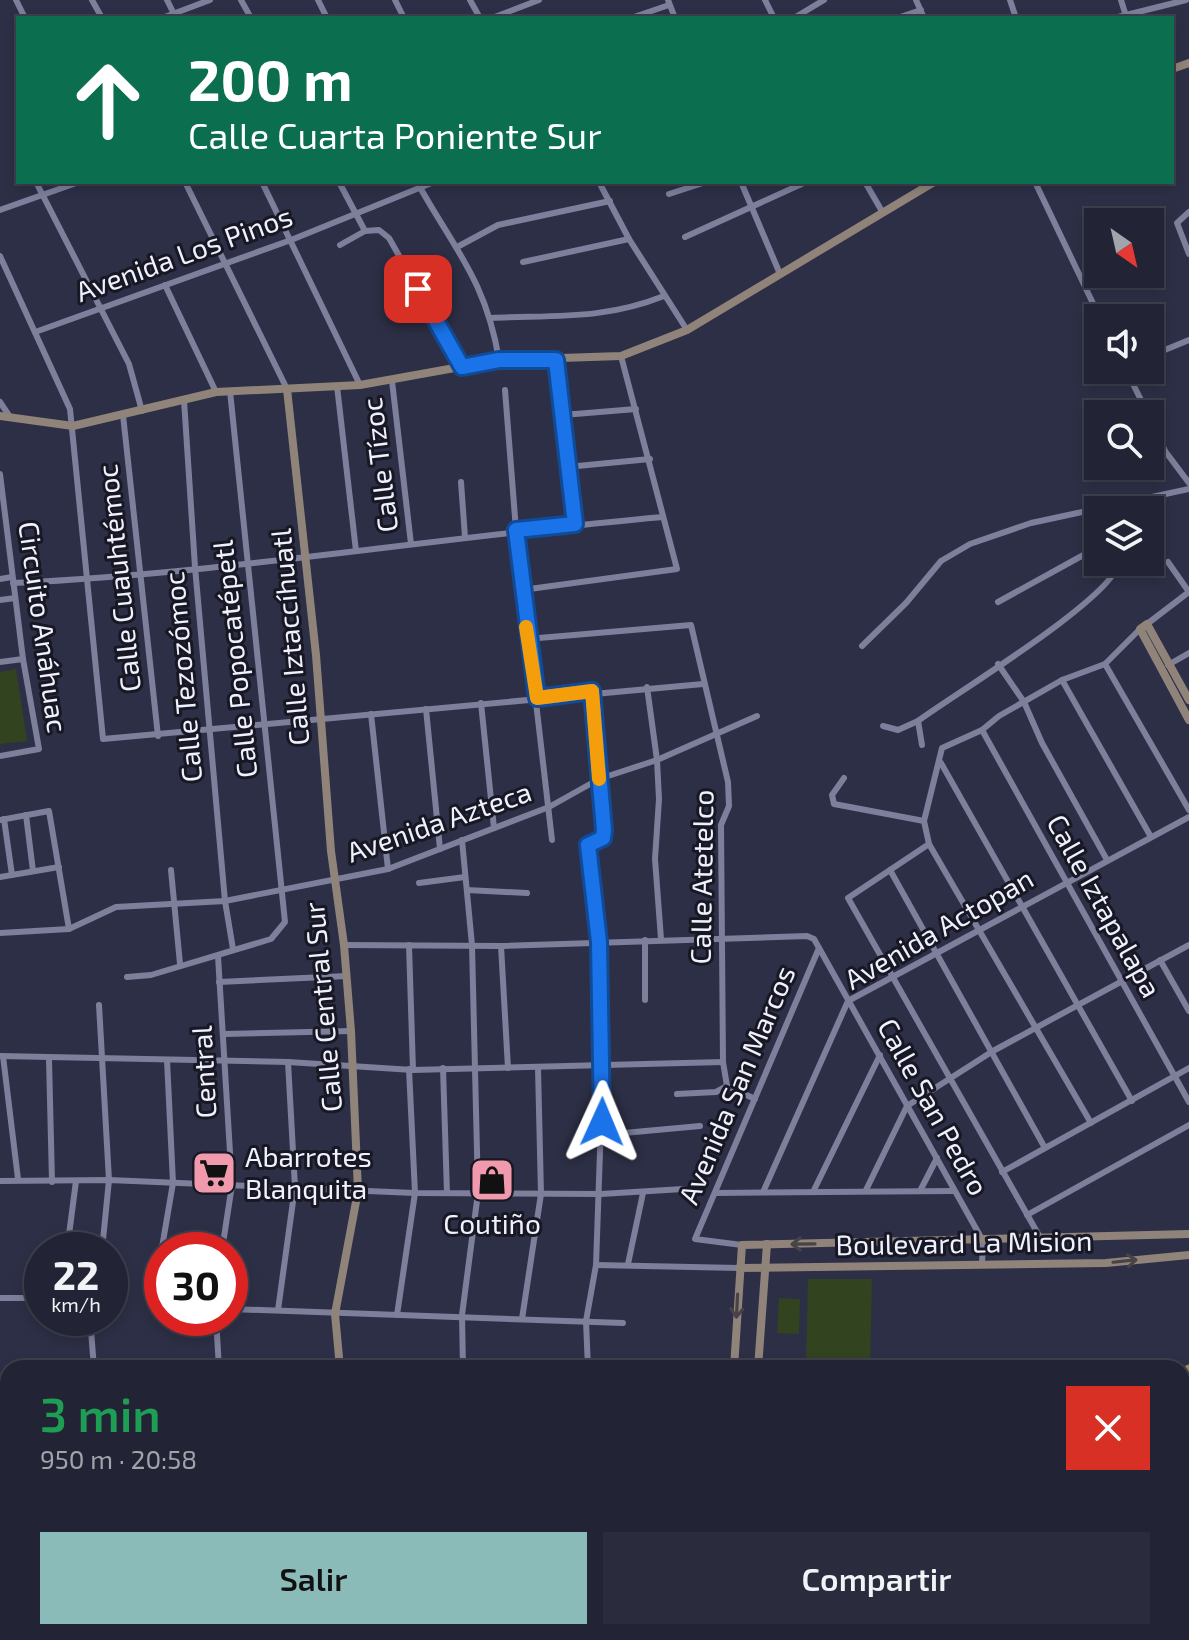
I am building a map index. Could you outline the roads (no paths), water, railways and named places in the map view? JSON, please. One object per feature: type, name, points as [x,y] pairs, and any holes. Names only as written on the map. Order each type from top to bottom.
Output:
[{"type":"street","points":[[167,0],[174,16],[210,0]]},
{"type":"street","points":[[496,16],[539,0]]},
{"type":"street","points":[[797,16],[824,0]]},
{"type":"street","points":[[916,0],[923,16]]},
{"type":"street","points":[[1121,0],[1126,16],[1186,0]]},
{"type":"street","points":[[636,16],[668,2]]},
{"type":"street","points":[[509,10],[512,16]]},
{"type":"street","points":[[903,16],[921,10]]},
{"type":"street","points":[[37,184],[133,375],[142,411]]},
{"type":"street","points":[[0,210],[73,184]]},
{"type":"street","points":[[186,184],[287,389]]},
{"type":"street","points":[[263,184],[360,385]]},
{"type":"street","points":[[340,184],[365,231]]},
{"type":"street","points":[[600,184],[629,239],[687,330]]},
{"type":"street","points":[[669,194],[700,184]]},
{"type":"street","points":[[742,184],[780,274]]},
{"type":"street","points":[[685,237],[802,184]]},
{"type":"street","points":[[866,184],[883,213]]},
{"type":"street","points":[[0,416],[73,426],[216,392],[360,385],[499,360],[621,356],[687,330],[931,184]]},
{"type":"street","points":[[1036,184],[1093,304]]},
{"type":"street","points":[[419,185],[459,246],[491,318],[499,360]]},
{"type":"street","name":"Avenida Los Pinos","points":[[38,331],[100,306],[291,240],[419,185]]},
{"type":"street","points":[[459,246],[498,225],[610,201]]},
{"type":"street","points":[[1189,212],[1177,223],[1189,254]]},
{"type":"street","points":[[340,245],[365,231],[379,230],[389,238],[462,367]]},
{"type":"street","points":[[523,262],[629,239]]},
{"type":"street","points":[[0,256],[38,331],[70,409],[103,739],[211,731],[592,691],[703,684]]},
{"type":"street","points":[[165,285],[216,392]]},
{"type":"street","points":[[491,318],[602,315],[629,310],[664,296]]},
{"type":"street","points":[[1164,350],[1189,340]]},
{"type":"street","points":[[522,590],[677,569],[621,356]]},
{"type":"street","points":[[556,360],[575,524]]},
{"type":"street","name":"Calle Tízoc","points":[[392,381],[411,544]]},
{"type":"street","points":[[337,386],[356,551]]},
{"type":"street","name":"Calle Iztaccíhuatl","points":[[287,389],[335,881]]},
{"type":"street","points":[[505,390],[527,639],[537,698],[552,840]]},
{"type":"street","name":"Calle Popocatépetl","points":[[230,391],[285,922],[271,939],[233,949]]},
{"type":"street","name":"Calle Tezozómoc","points":[[184,400],[195,567],[225,901],[233,949]]},
{"type":"street","points":[[0,402],[12,419]]},
{"type":"street","points":[[563,415],[636,409]]},
{"type":"street","name":"Calle Cuauhtémoc","points":[[123,415],[158,736]]},
{"type":"street","points":[[862,646],[906,603],[941,561],[970,544],[1031,523],[1189,486],[1164,449]]},
{"type":"street","points":[[567,467],[650,459]]},
{"type":"street","name":"Circuito Anáhuac","points":[[0,474],[3,519],[39,749],[0,756]]},
{"type":"street","points":[[461,482],[465,537]]},
{"type":"street","points":[[0,579],[87,579],[142,574],[305,558],[516,530],[663,517]]},
{"type":"street","points":[[998,602],[1084,555]]},
{"type":"street","points":[[1091,1123],[929,844],[924,821],[942,748],[982,730],[1062,680],[1105,664],[1144,627],[1189,592],[1168,562]]},
{"type":"street","points":[[883,726],[898,730],[918,721],[1050,631],[1104,588],[1114,576]]},
{"type":"street","points":[[0,600],[15,598]]},
{"type":"street","name":"Calle Atetelco","points":[[527,639],[691,625],[728,782],[729,806],[721,825],[723,1062],[727,1086]]},
{"type":"street","points":[[1144,627],[1166,666],[1189,720]]},
{"type":"street","points":[[1166,666],[1189,653]]},
{"type":"street","points":[[0,662],[23,659]]},
{"type":"street","points":[[998,664],[1024,702],[1042,743],[1107,860]]},
{"type":"street","points":[[1105,664],[1189,810]]},
{"type":"street","points":[[1166,666],[1189,700]]},
{"type":"street","points":[[1062,680],[1151,837]]},
{"type":"street","points":[[647,687],[657,760],[659,799],[655,859],[661,939]]},
{"type":"street","points":[[588,1360],[586,1321],[596,1265],[601,1194],[603,1067],[599,942],[591,893],[588,845],[603,838],[604,830],[592,691]]},
{"type":"street","points":[[481,703],[494,828]]},
{"type":"street","points":[[426,709],[440,849]]},
{"type":"street","points":[[371,714],[388,869]]},
{"type":"street","name":"Avenida Azteca","points":[[69,929],[116,907],[225,901],[388,869],[549,807],[599,779],[657,760],[757,716]]},
{"type":"street","points":[[918,721],[922,745]]},
{"type":"street","name":"Calle Iztapalapa","points":[[982,730],[1064,883],[1189,1102]]},
{"type":"street","points":[[940,762],[1132,1101]]},
{"type":"street","points":[[844,778],[832,795],[834,804],[924,821]]},
{"type":"street","points":[[0,933],[69,929],[49,811],[2,820],[12,875]]},
{"type":"street","points":[[26,815],[33,871]]},
{"type":"street","name":"Avenida Actopan","points":[[764,1190],[848,1001],[1189,817]]},
{"type":"street","points":[[462,840],[472,945],[478,1193],[462,1315],[463,1360]]},
{"type":"street","points":[[929,844],[848,898],[895,976],[1041,1239]]},
{"type":"street","points":[[0,877],[59,867]]},
{"type":"street","points":[[171,870],[180,964]]},
{"type":"street","points":[[890,870],[1045,1148]]},
{"type":"street","points":[[419,883],[465,877]]},
{"type":"street","name":"Calle Central Sur","points":[[335,881],[347,976],[358,1191],[335,1314],[339,1360]]},
{"type":"street","points":[[467,890],[527,893]]},
{"type":"street","name":"Calle San Pedro","points":[[721,940],[807,936],[819,948],[983,1241]]},
{"type":"street","points":[[344,945],[501,946],[661,939],[721,940]]},
{"type":"street","points":[[645,940],[645,1000]]},
{"type":"street","points":[[397,1315],[415,1193],[409,945]]},
{"type":"street","points":[[866,1190],[907,1106],[993,1051],[1189,945]]},
{"type":"street","points":[[501,946],[508,1068]]},
{"type":"street","name":"Avenida San Marcos","points":[[742,1245],[695,1239],[819,948]]},
{"type":"street","points":[[127,977],[137,979],[233,949]]},
{"type":"street","name":"Central","points":[[218,956],[227,1062],[232,1185],[225,1232]]},
{"type":"street","points":[[1160,960],[1189,1011]]},
{"type":"street","points":[[219,982],[347,976]]},
{"type":"street","points":[[99,1005],[109,1180],[104,1232]]},
{"type":"street","points":[[225,1034],[351,1031]]},
{"type":"street","points":[[814,1190],[880,1055]]},
{"type":"street","points":[[18,1179],[2,1056],[288,1062],[411,1070],[723,1062]]},
{"type":"street","points":[[49,1059],[52,1182]]},
{"type":"street","points":[[165,1232],[173,1183],[167,1060]]},
{"type":"street","points":[[278,1310],[295,1187],[288,1062]]},
{"type":"street","points":[[443,1068],[447,1193]]},
{"type":"street","points":[[522,1319],[541,1194],[538,1068]]},
{"type":"street","points":[[1002,1172],[1189,1068]]},
{"type":"street","points":[[677,1094],[716,1092],[727,1086],[755,1099]]},
{"type":"street","points":[[1027,1215],[1189,1125]]},
{"type":"street","points":[[602,1135],[700,1126]]},
{"type":"street","points":[[921,1189],[937,1158]]},
{"type":"street","points":[[0,1181],[109,1180],[415,1193],[601,1194],[683,1189]]},
{"type":"street","points":[[69,1232],[76,1181]]},
{"type":"street","points":[[716,1193],[764,1190],[954,1191]]},
{"type":"street","points":[[628,1264],[643,1193]]},
{"type":"street","name":"Boulevard La Mision","points":[[742,1245],[1189,1234]]},
{"type":"street","points":[[982,1264],[983,1241]]},
{"type":"street","points":[[758,1360],[767,1244]]},
{"type":"street","points":[[734,1360],[742,1245]]},
{"type":"street","name":"Boulevard La Mision","points":[[739,1268],[1106,1263],[1189,1255]]},
{"type":"street","points":[[596,1265],[739,1268]]},
{"type":"street","points":[[0,1298],[24,1298]]},
{"type":"street","points":[[248,1309],[623,1323]]},
{"type":"street","points":[[91,1336],[93,1360]]},
{"type":"street","points":[[217,1336],[219,1360]]},
{"type":"place","name":"Abarrotes Blanquita","points":[[214,1173]]},
{"type":"place","name":"Coutiño","points":[[492,1180]]}]
